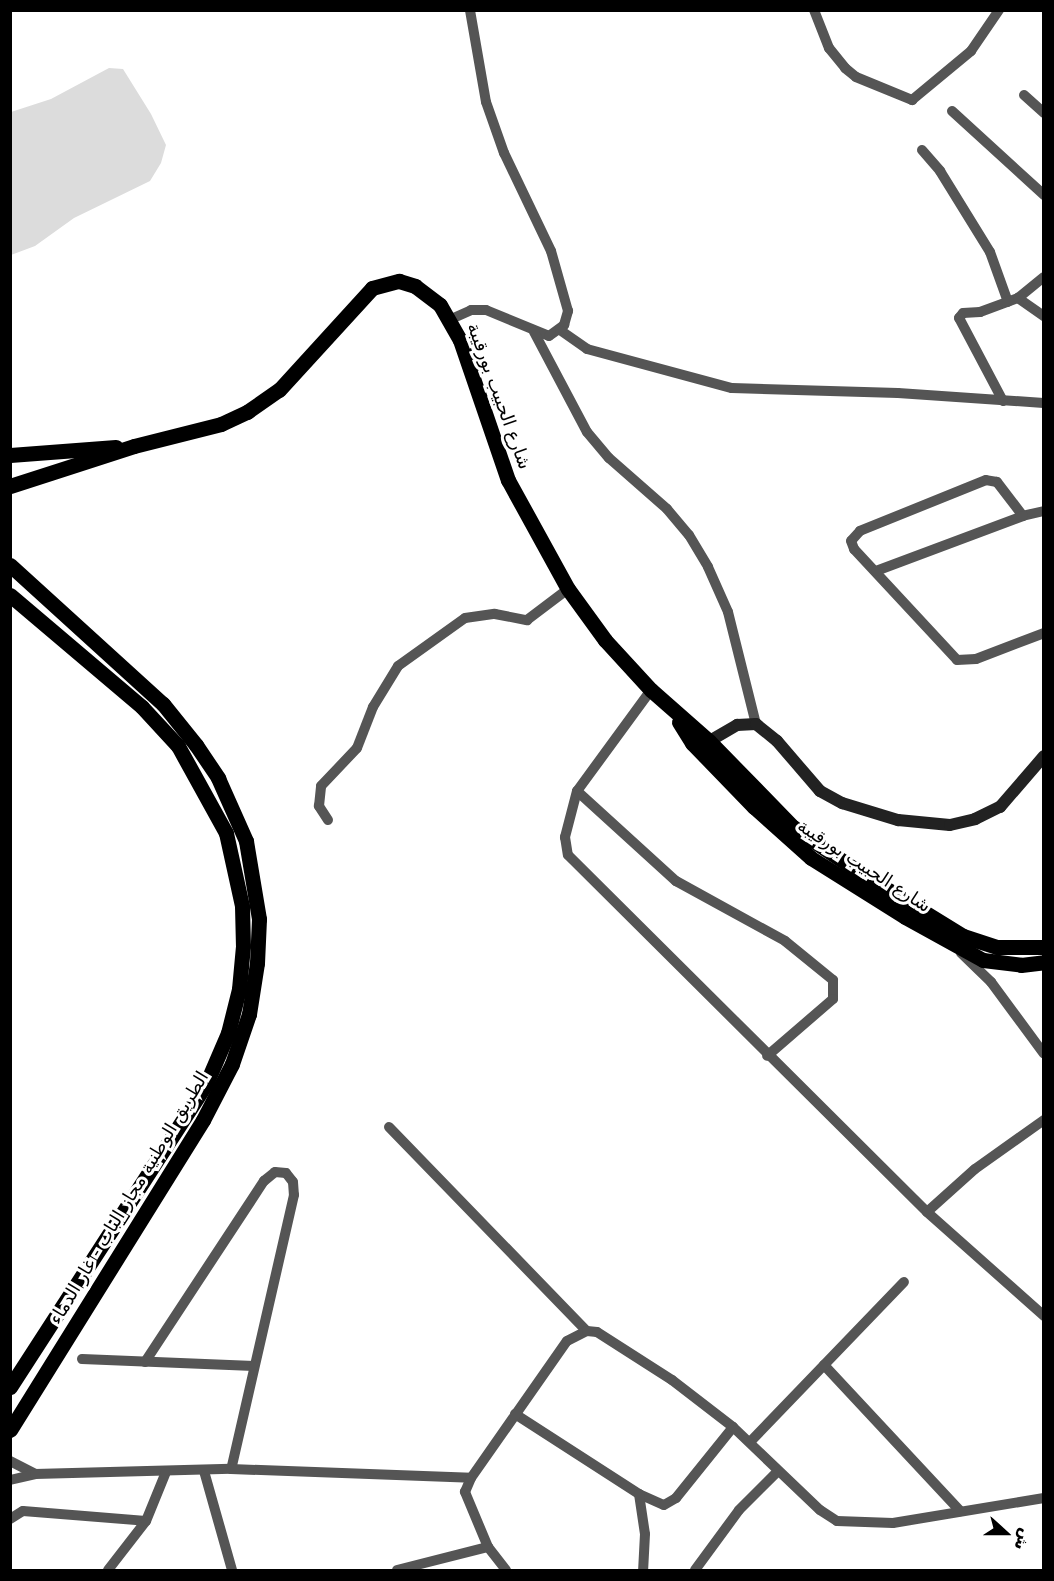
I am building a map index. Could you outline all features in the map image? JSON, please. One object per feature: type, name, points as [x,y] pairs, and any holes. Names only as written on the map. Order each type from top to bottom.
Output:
[{"type":"main road","name":"شارع الحبيب بورقيبة","points":[[10,486],[134,446],[221,424],[266,401],[360,297],[384,283],[399,281],[423,290],[449,320],[460,340],[508,480],[568,589],[605,640],[703,744],[785,838],[954,946],[999,964],[1044,962]]},
{"type":"main road","name":"شارع الحبيب بورقيبة","points":[[10,455],[134,446]]},
{"type":"main road","points":[[10,498],[37,477]]},
{"type":"main road","points":[[10,555],[28,581]]},
{"type":"main road","name":"الطريق الوطنية مجاز الباب - غار الدماء","points":[[10,565],[163,704],[196,745],[218,778],[246,841],[259,919],[257,963],[249,1014],[232,1064],[203,1120],[10,1430]]},
{"type":"main road","name":"الطريق الوطنية مجاز الباب - غار الدماء","points":[[10,596],[112,681],[178,746],[226,833],[242,906],[239,989],[228,1033],[206,1084],[10,1387]]},
{"type":"main road","points":[[10,607],[112,681]]},
{"type":"main road","points":[[703,744],[737,725],[756,724],[777,741],[820,791],[866,811],[918,823],[950,825],[975,819],[1000,807],[1044,756]]},
{"type":"main road","name":"شارع الحبيب بورقيبة","points":[[703,744],[794,827],[859,872],[963,936],[998,947],[1044,947]]},
{"type":"street","points":[[449,320],[471,310],[486,310],[534,332],[549,336],[560,330],[568,311],[562,282],[504,153],[486,102],[470,10]]},
{"type":"street","points":[[814,10],[829,48],[845,68],[856,76],[912,100],[971,51],[999,10]]},
{"type":"street","points":[[1024,95],[1044,113]]},
{"type":"street","points":[[952,111],[1044,195]]},
{"type":"street","points":[[922,150],[940,171],[990,252],[1013,300],[1044,316]]},
{"type":"street","points":[[1003,401],[959,318],[963,313],[980,312],[1013,300],[1044,277]]},
{"type":"street","points":[[560,330],[587,349],[732,388],[898,393],[1044,403]]},
{"type":"street","points":[[534,332],[587,432],[609,458],[667,509],[689,535],[708,567],[728,612],[756,724]]},
{"type":"street","points":[[1023,516],[997,482],[986,480],[947,494],[854,536],[855,549],[957,660],[976,659],[1044,633]]},
{"type":"street","points":[[876,571],[1023,516],[1044,511]]},
{"type":"street","points":[[328,820],[319,806],[321,786],[357,748],[373,707],[398,666],[465,618],[495,614],[527,620],[568,589]]},
{"type":"street","points":[[651,690],[577,791],[565,837],[568,855],[767,1056],[927,1212],[1044,1316]]},
{"type":"street","points":[[577,791],[676,881],[786,941],[833,980],[833,999],[767,1056]]},
{"type":"street","points":[[954,946],[991,982],[1044,1054]]},
{"type":"street","points":[[927,1212],[975,1169],[1044,1120]]},
{"type":"street","points":[[389,1127],[587,1331]]},
{"type":"street","points":[[146,1362],[264,1181],[275,1172],[286,1173],[293,1182],[294,1195],[231,1469]]},
{"type":"street","points":[[750,1442],[904,1282]]},
{"type":"street","points":[[506,1570],[488,1547],[468,1505],[465,1492],[471,1478],[567,1341],[587,1331],[597,1332],[672,1380],[733,1427],[778,1471],[837,1521],[879,1524],[1044,1498]]},
{"type":"street","points":[[82,1359],[254,1366]]},
{"type":"street","points":[[824,1365],[960,1511]]},
{"type":"street","points":[[515,1414],[657,1504],[670,1503],[733,1427]]},
{"type":"street","points":[[10,1461],[35,1474]]},
{"type":"street","points":[[10,1480],[35,1474],[231,1469],[471,1478]]},
{"type":"street","points":[[204,1471],[232,1570]]},
{"type":"street","points":[[696,1570],[739,1510],[778,1471]]},
{"type":"street","points":[[108,1570],[146,1521],[166,1472]]},
{"type":"street","points":[[639,1494],[645,1534],[643,1570]]},
{"type":"street","points":[[10,1519],[23,1511],[146,1521]]},
{"type":"street","points":[[397,1570],[488,1547]]},
{"type":"shaded area","points":[[109,68],[123,69],[151,114],[166,145],[161,163],[150,181],[74,218],[35,246],[11,255],[11,112],[51,99]]}]
